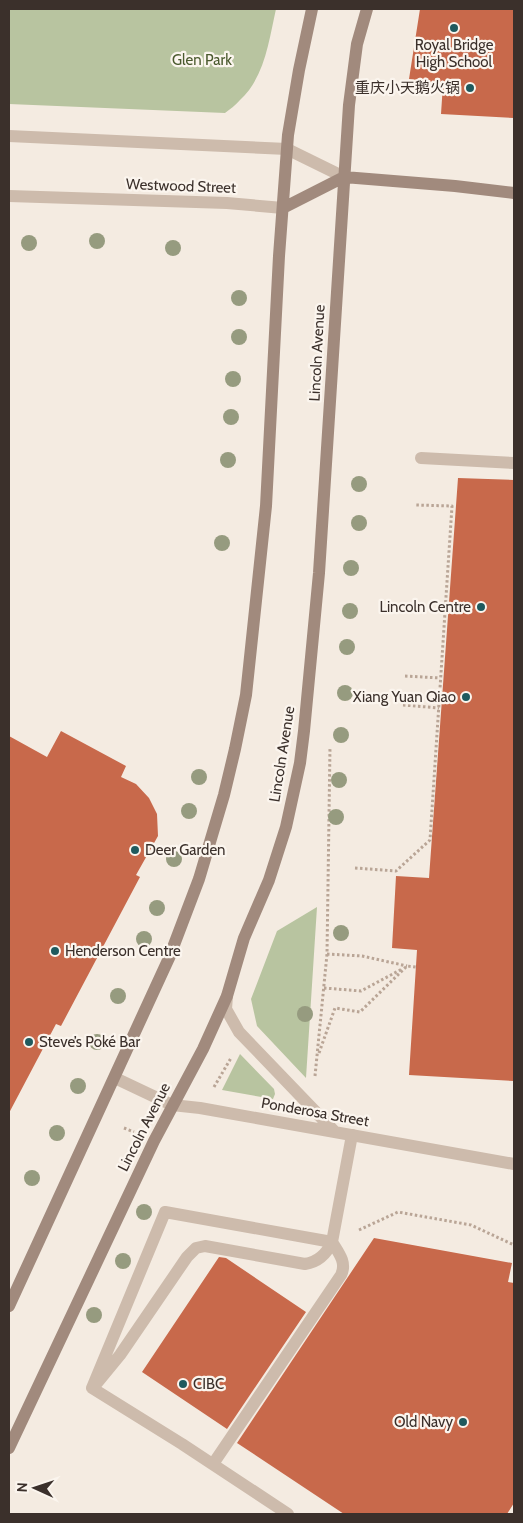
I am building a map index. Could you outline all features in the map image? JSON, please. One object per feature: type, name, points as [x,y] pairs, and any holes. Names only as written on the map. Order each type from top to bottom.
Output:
[{"type":"main road","points":[[9,1306],[158,984],[190,906],[221,804],[240,730],[246,694],[266,506],[287,149],[294,95],[312,9]]},
{"type":"main road","name":"Lincoln Avenue","points":[[9,1448],[172,1105],[203,1050],[227,996],[244,938],[269,880],[281,844],[300,758],[308,698],[324,514],[349,105],[358,44],[367,9]]},
{"type":"main road","points":[[283,208],[344,177],[514,193]]},
{"type":"street","points":[[9,136],[287,149],[344,177]]},
{"type":"street","name":"Westwood Street","points":[[9,196],[227,203],[283,208]]},
{"type":"street","points":[[421,458],[514,462]]},
{"type":"street","points":[[227,996],[226,1009],[239,1032],[335,1132]]},
{"type":"street","name":"Ponderosa Street","points":[[114,1078],[172,1105],[200,1108],[514,1164]]},
{"type":"street","points":[[92,1388],[108,1371],[187,1257],[196,1248],[205,1246],[305,1264],[311,1263],[322,1256],[332,1242],[352,1135]]},
{"type":"street","points":[[92,1388],[165,1212],[332,1242]]},
{"type":"street","points":[[213,1464],[341,1275],[344,1267],[332,1242]]},
{"type":"street","points":[[92,1388],[213,1464],[288,1514]]},
{"type":"path","points":[[355,868],[396,871],[430,840],[452,506],[416,505]]},
{"type":"path","points":[[405,676],[440,678]]},
{"type":"path","points":[[403,705],[439,708]]},
{"type":"path","points":[[315,1077],[327,954],[330,746]]},
{"type":"path","points":[[327,954],[362,956],[416,967]]},
{"type":"path","points":[[324,988],[361,991],[407,966]]},
{"type":"path","points":[[317,1058],[335,1008],[360,1012],[407,966]]},
{"type":"path","points":[[213,1089],[232,1056]]},
{"type":"path","points":[[332,1242],[398,1212],[471,1225],[514,1245]]},
{"type":"green space","name":"Glen Park","points":[[9,9],[276,9],[261,69],[248,91],[225,113],[9,104]]},
{"type":"green space","points":[[317,907],[306,1078],[257,1026],[251,999],[277,931]]},
{"type":"green space","points":[[240,1054],[274,1089],[273,1099],[222,1090]]},
{"type":"building","points":[[420,9],[514,9],[514,118],[441,114],[443,84],[409,79]]},
{"type":"building","points":[[458,478],[514,480],[514,1081],[409,1075],[417,950],[392,948],[396,876],[429,878]]},
{"type":"building","name":"Henderson Centre","points":[[61,731],[126,766],[121,777],[136,784],[149,798],[157,814],[158,836],[136,875],[140,877],[61,1026],[56,1024],[9,1113],[9,736],[47,757]]},
{"type":"building","points":[[374,1238],[512,1263],[508,1282],[514,1283],[514,1503],[507,1514],[344,1514],[237,1443]]},
{"type":"building","points":[[219,1257],[226,1258],[306,1312],[227,1429],[142,1372]]},
{"type":"place","name":"Royal Bridge High School","points":[[454,28]]},
{"type":"place","name":"重庆小天鹅火锅","points":[[470,88]]},
{"type":"place","name":"Lincoln Centre","points":[[481,607]]},
{"type":"place","name":"Xiang Yuan Qiao","points":[[466,697]]},
{"type":"place","name":"Deer Garden","points":[[135,850]]},
{"type":"place","name":"Henderson Centre","points":[[55,951]]},
{"type":"place","name":"Steve’s Poké Bar","points":[[29,1042]]},
{"type":"place","name":"CIBC","points":[[183,1384]]},
{"type":"place","name":"Old Navy","points":[[463,1422]]}]
